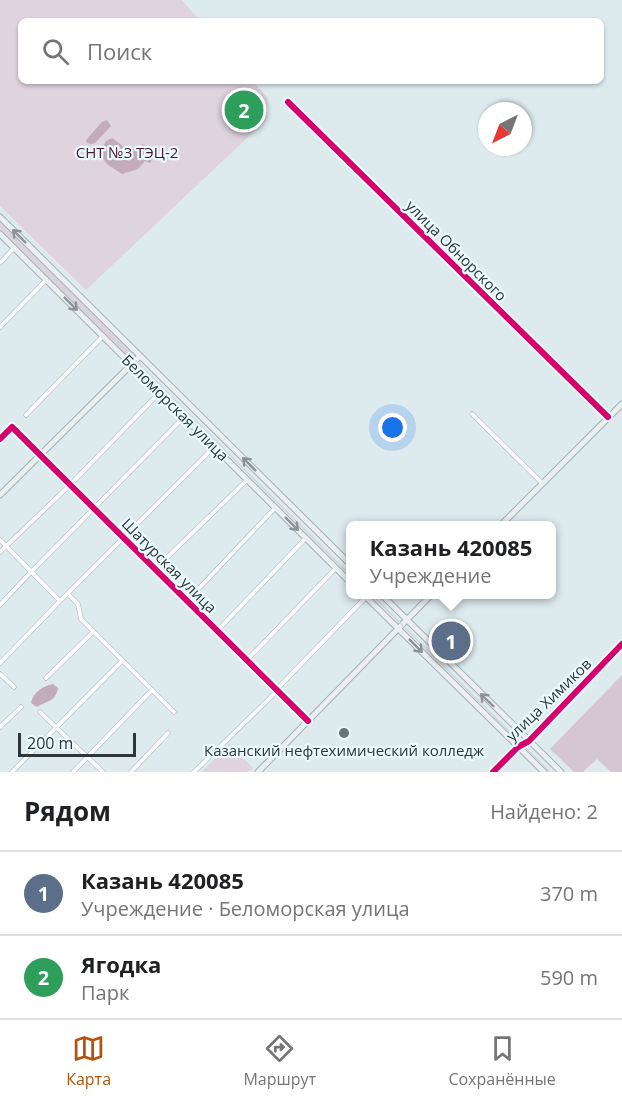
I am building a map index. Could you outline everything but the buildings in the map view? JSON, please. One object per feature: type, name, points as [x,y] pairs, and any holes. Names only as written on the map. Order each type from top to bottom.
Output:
[{"type":"main road","name":"Беломорская улица","points":[[0,217],[346,559]]},
{"type":"main road","name":"Беломорская улица","points":[[0,234],[346,577]]},
{"type":"main road","points":[[0,495],[140,356]]},
{"type":"main road","points":[[504,521],[608,417],[621,408]]},
{"type":"main road","points":[[267,499],[276,490]]},
{"type":"main road","points":[[367,599],[544,772]]},
{"type":"main road","points":[[386,599],[561,772]]},
{"type":"main road","points":[[258,772],[427,599]]},
{"type":"main road","name":"улица Химиков","points":[[492,772],[518,747],[529,741],[622,644]]},
{"type":"street","name":"улица Обнорского","points":[[288,102],[608,417]]},
{"type":"street","points":[[0,263],[14,248]]},
{"type":"street","points":[[0,327],[46,280]]},
{"type":"street","points":[[26,415],[103,336]]},
{"type":"street","points":[[0,552],[70,485],[160,392]]},
{"type":"street","points":[[472,414],[542,483]]},
{"type":"street","points":[[0,605],[184,417]]},
{"type":"street","name":"Шатурская улица","points":[[0,439],[12,428],[308,721]]},
{"type":"street","points":[[0,663],[214,447]]},
{"type":"street","points":[[155,569],[247,479]]},
{"type":"street","points":[[187,601],[276,508]]},
{"type":"street","points":[[217,631],[306,538]]},
{"type":"street","points":[[0,540],[60,601]]},
{"type":"street","points":[[247,660],[336,568]]},
{"type":"street","points":[[68,593],[78,604],[81,619],[174,712]]},
{"type":"street","points":[[194,772],[259,710],[361,599]]},
{"type":"street","points":[[46,678],[93,632]]},
{"type":"street","points":[[12,772],[122,661]]},
{"type":"street","points":[[0,674],[14,687]]},
{"type":"street","points":[[73,772],[152,690]]},
{"type":"street","points":[[0,728],[21,707]]},
{"type":"street","points":[[40,712],[103,772]]},
{"type":"street","points":[[131,772],[168,733]]},
{"type":"green space","name":"СНТ №3 ТЭЦ-2","points":[[0,0],[182,0],[197,18],[18,18],[18,84],[256,84],[268,99],[266,120],[86,290],[0,206]]},
{"type":"green space","points":[[0,220],[136,356],[131,362],[0,232]]},
{"type":"green space","points":[[229,744],[253,768],[248,772],[202,772]]},
{"type":"shaded area","points":[[107,120],[111,126],[95,143],[87,143],[86,140],[102,122]]},
{"type":"shaded area","points":[[112,138],[131,149],[143,144],[153,151],[154,156],[150,163],[145,161],[138,169],[122,174],[107,164],[99,153],[106,141]]},
{"type":"shaded area","points":[[622,675],[622,772],[611,772],[597,759],[583,772],[574,772],[550,749]]},
{"type":"shaded area","points":[[53,684],[58,688],[53,698],[37,707],[31,703],[39,690]]},
{"type":"tram line","points":[[0,225],[346,571]]},
{"type":"tram line","points":[[376,599],[550,772]]},
{"type":"cycle path","points":[[288,102],[608,417]]},
{"type":"cycle path","points":[[0,439],[12,427],[308,721]]},
{"type":"cycle path","points":[[493,772],[518,747],[529,741],[622,644]]},
{"type":"place","name":"Ягодка","points":[[244,110]]},
{"type":"place","name":"Казань 420085","points":[[451,641]]},
{"type":"place","name":"Казанский нефтехимический колледж","points":[[344,733]]}]
